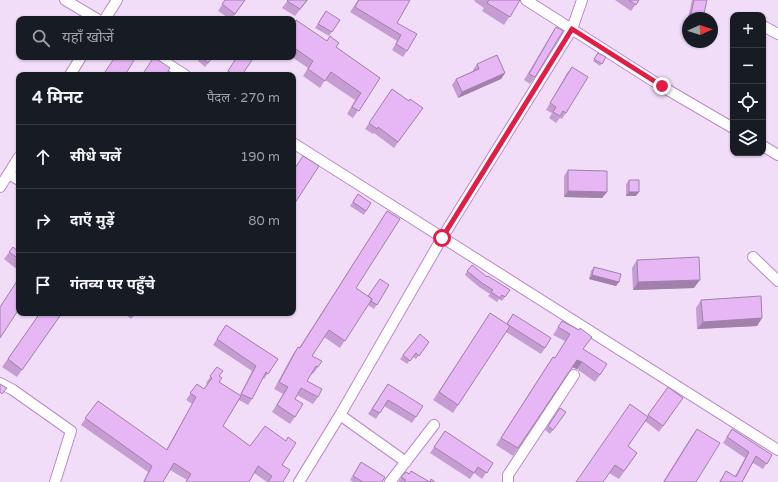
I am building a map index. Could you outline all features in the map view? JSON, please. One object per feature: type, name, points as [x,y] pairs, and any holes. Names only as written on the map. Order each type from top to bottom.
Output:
[{"type":"street","points":[[65,0],[92,16]]},
{"type":"street","points":[[107,16],[117,0]]},
{"type":"street","points":[[526,0],[662,86],[730,126]]},
{"type":"street","points":[[299,482],[340,415],[442,238],[572,29],[582,0]]},
{"type":"street","points":[[766,28],[778,34]]},
{"type":"street","points":[[72,72],[79,60]]},
{"type":"street","points":[[162,60],[180,72]]},
{"type":"street","points":[[296,145],[778,450]]},
{"type":"street","points":[[766,148],[778,155]]},
{"type":"street","points":[[1,184],[16,162]]},
{"type":"street","points":[[9,174],[16,178]]},
{"type":"street","points":[[753,257],[778,281]]},
{"type":"street","points":[[508,482],[508,475],[574,375]]},
{"type":"street","points":[[0,383],[13,390],[71,431],[55,482]]},
{"type":"street","points":[[340,415],[406,462]]},
{"type":"street","points":[[390,482],[434,425]]},
{"type":"building","points":[[225,0],[245,0],[235,14],[222,4]]},
{"type":"building","points":[[307,0],[300,9],[287,1]]},
{"type":"building","points":[[359,0],[410,0],[397,23],[417,34],[407,51],[396,44],[401,35],[355,7]]},
{"type":"building","points":[[489,0],[520,0],[510,17],[487,3]]},
{"type":"building","points":[[629,0],[639,0],[636,5]]},
{"type":"building","points":[[694,0],[707,0],[704,12],[691,12]]},
{"type":"building","points":[[326,11],[340,20],[332,32],[318,24]]},
{"type":"building","points":[[296,20],[327,41],[330,36],[339,43],[336,47],[380,78],[359,111],[352,107],[361,93],[331,72],[325,81],[308,69],[313,61],[296,49]]},
{"type":"building","points":[[556,27],[563,31],[535,77],[529,74]]},
{"type":"building","points":[[598,53],[606,57],[602,64],[594,59]]},
{"type":"building","points":[[497,55],[505,73],[462,92],[456,79],[479,69],[477,64]]},
{"type":"building","points":[[113,60],[134,60],[127,72],[105,72]]},
{"type":"building","points":[[152,60],[158,60],[170,68],[168,72],[144,72]]},
{"type":"building","points":[[235,60],[252,60],[244,72],[228,71]]},
{"type":"building","points":[[572,67],[588,77],[566,113],[563,111],[560,116],[553,112],[556,107],[550,103]]},
{"type":"building","points":[[392,89],[409,101],[410,99],[423,108],[398,142],[378,127],[377,129],[369,123]]},
{"type":"building","points":[[303,156],[319,166],[296,201],[296,166]]},
{"type":"building","points":[[568,170],[607,171],[607,192],[568,191]]},
{"type":"building","points":[[629,180],[639,180],[639,192],[629,192]]},
{"type":"building","points":[[358,194],[371,203],[366,211],[353,202]]},
{"type":"building","points":[[387,211],[400,219],[356,288],[372,299],[345,341],[329,330],[312,356],[322,361],[318,367],[316,366],[307,381],[322,389],[318,397],[301,388],[295,399],[303,404],[295,417],[277,405],[288,387],[279,382],[298,347],[300,348]]},
{"type":"building","points":[[13,247],[16,250],[16,257],[9,252]]},
{"type":"building","points":[[699,257],[700,280],[638,282],[637,260]]},
{"type":"building","points":[[472,265],[487,277],[488,276],[510,290],[505,297],[502,295],[500,298],[491,292],[493,290],[467,271]]},
{"type":"building","points":[[594,267],[621,274],[619,282],[592,275]]},
{"type":"building","points":[[380,279],[389,285],[377,305],[371,301],[372,299],[368,296]]},
{"type":"building","points":[[16,283],[16,314],[0,338],[0,307]]},
{"type":"building","points":[[761,296],[762,318],[703,322],[701,300]]},
{"type":"building","points":[[490,313],[510,326],[458,405],[439,392]]},
{"type":"building","points":[[513,314],[551,338],[545,348],[507,324]]},
{"type":"building","points":[[38,316],[60,316],[22,370],[8,359]]},
{"type":"building","points":[[562,321],[579,330],[580,328],[592,337],[583,349],[607,364],[600,375],[577,360],[518,448],[501,438],[553,357],[555,358],[570,334],[558,327]]},
{"type":"building","points":[[226,325],[278,359],[268,374],[266,372],[252,399],[241,394],[256,366],[217,339]]},
{"type":"building","points":[[420,334],[429,342],[419,356],[416,353],[410,361],[403,355]]},
{"type":"building","points":[[217,367],[223,371],[219,376],[222,378],[219,382],[241,396],[223,426],[250,446],[265,426],[286,441],[288,437],[296,443],[282,465],[290,470],[283,482],[268,482],[272,476],[258,466],[249,482],[186,482],[191,474],[174,463],[163,482],[144,482],[152,466],[85,418],[98,401],[167,450],[196,397],[190,393],[197,384],[204,389],[212,378],[210,376]]},
{"type":"building","points":[[0,384],[7,388],[2,394],[0,392]]},
{"type":"building","points":[[388,384],[423,406],[416,417],[388,400],[380,413],[372,409]]},
{"type":"building","points":[[668,387],[683,398],[663,426],[648,415]]},
{"type":"building","points":[[630,404],[648,417],[628,446],[637,453],[624,471],[615,465],[603,482],[576,482]]},
{"type":"building","points":[[560,408],[566,412],[553,430],[548,426]]},
{"type":"building","points":[[697,429],[720,443],[696,482],[664,482]]},
{"type":"building","points":[[732,429],[772,455],[767,464],[756,456],[742,482],[720,482],[726,471],[736,477],[749,452],[727,437]]},
{"type":"building","points":[[445,431],[493,463],[487,473],[478,467],[474,473],[434,447]]},
{"type":"building","points":[[361,462],[385,477],[382,482],[363,482],[353,476]]},
{"type":"building","points":[[411,471],[430,482],[404,482],[406,480],[401,477],[406,472],[409,474]]},
{"type":"route","points":[[442,238],[572,29],[662,86]]}]
